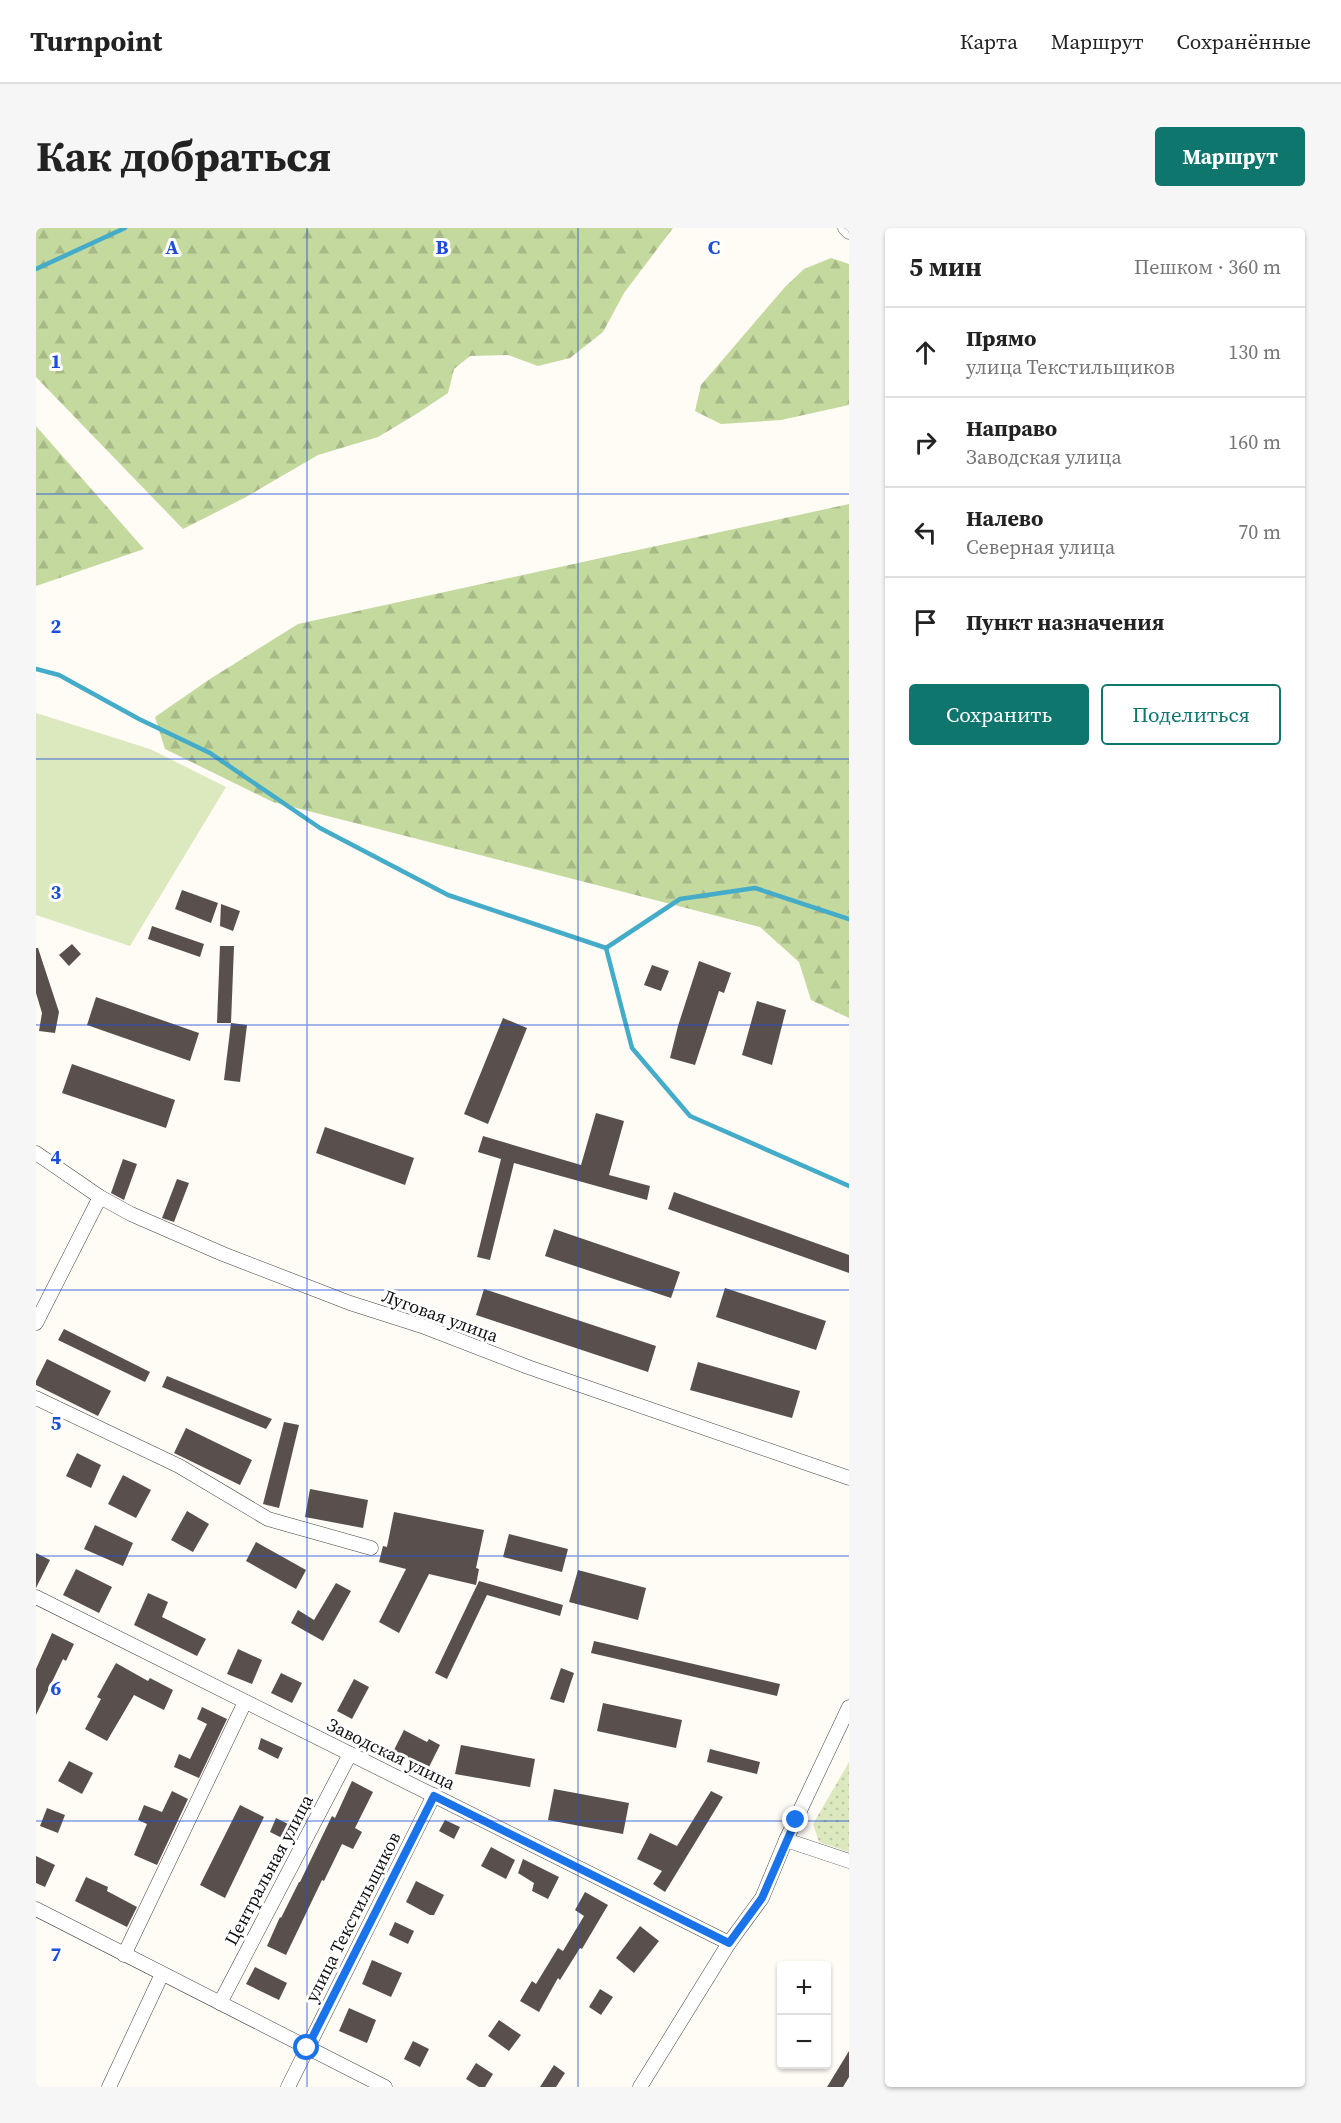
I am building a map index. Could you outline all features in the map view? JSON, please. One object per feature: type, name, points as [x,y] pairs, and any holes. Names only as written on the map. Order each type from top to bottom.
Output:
[{"type":"street","points":[[845,228],[849,232]]},
{"type":"street","name":"Луговая улица","points":[[36,1153],[100,1197],[131,1214],[223,1254],[538,1371],[849,1478]]},
{"type":"street","points":[[36,1323],[100,1197]]},
{"type":"street","points":[[36,1398],[179,1466],[268,1519],[371,1548]]},
{"type":"street","name":"Заводская улица","points":[[36,1597],[729,1943]]},
{"type":"street","points":[[123,1955],[245,1702]]},
{"type":"street","points":[[640,2087],[729,1943],[762,1898],[786,1840],[849,1707]]},
{"type":"street","name":"Центральная улица","points":[[220,2003],[350,1754]]},
{"type":"street","name":"улица Текстильщиков","points":[[288,2087],[434,1796]]},
{"type":"street","points":[[786,1840],[849,1861]]},
{"type":"street","points":[[36,1909],[385,2087]]},
{"type":"street","points":[[109,2087],[162,1974]]},
{"type":"green space","points":[[36,228],[673,228],[624,293],[603,332],[570,358],[538,366],[508,355],[470,356],[454,369],[448,393],[418,413],[378,437],[318,455],[246,497],[183,529],[36,377]]},
{"type":"green space","points":[[831,258],[849,264],[849,405],[781,420],[721,424],[695,411],[701,385],[785,287],[804,269]]},
{"type":"green space","points":[[36,426],[144,549],[36,586]]},
{"type":"green space","points":[[849,504],[849,1018],[811,1000],[799,962],[760,927],[273,802],[165,749],[155,717],[210,679],[298,624]]},
{"type":"green space","points":[[36,713],[150,749],[226,787],[130,946],[36,915]]},
{"type":"green space","points":[[849,1762],[849,1852],[819,1842],[813,1824]]},
{"type":"building","points":[[182,890],[218,903],[211,923],[175,909]]},
{"type":"building","points":[[221,904],[240,911],[233,931],[220,926]]},
{"type":"building","points":[[152,926],[204,944],[200,957],[148,939]]},
{"type":"building","points":[[72,944],[81,954],[69,966],[59,955]]},
{"type":"building","points":[[220,946],[234,946],[231,1023],[217,1023]]},
{"type":"building","points":[[36,948],[38,948],[59,1012],[55,1033],[39,1031],[42,1013],[36,993]]},
{"type":"building","points":[[699,961],[731,973],[724,993],[719,991],[695,1065],[670,1058]]},
{"type":"building","points":[[652,965],[669,971],[661,991],[644,985]]},
{"type":"building","points":[[96,997],[199,1033],[190,1061],[87,1025]]},
{"type":"building","points":[[757,1001],[786,1010],[772,1065],[742,1055]]},
{"type":"building","points":[[503,1018],[527,1028],[488,1124],[464,1114]]},
{"type":"building","points":[[231,1023],[247,1025],[240,1082],[224,1080]]},
{"type":"building","points":[[72,1064],[175,1100],[166,1128],[62,1093]]},
{"type":"building","points":[[596,1113],[624,1121],[609,1175],[650,1186],[647,1200],[514,1163],[490,1260],[477,1257],[501,1159],[478,1152],[483,1136],[581,1165]]},
{"type":"building","points":[[325,1127],[414,1158],[405,1185],[316,1153]]},
{"type":"building","points":[[123,1159],[137,1164],[124,1200],[111,1193]]},
{"type":"building","points":[[177,1179],[189,1183],[174,1222],[162,1218]]},
{"type":"building","points":[[674,1192],[849,1255],[849,1273],[668,1209]]},
{"type":"building","points":[[554,1229],[680,1272],[671,1298],[545,1256]]},
{"type":"building","points":[[725,1288],[826,1321],[816,1350],[716,1317]]},
{"type":"building","points":[[484,1289],[656,1346],[648,1372],[476,1315]]},
{"type":"building","points":[[64,1329],[150,1372],[145,1382],[58,1340]]},
{"type":"building","points":[[47,1359],[111,1391],[98,1416],[36,1385]]},
{"type":"building","points":[[698,1362],[800,1391],[792,1418],[690,1390]]},
{"type":"building","points":[[167,1376],[272,1419],[266,1429],[162,1387]]},
{"type":"building","points":[[284,1422],[299,1425],[279,1508],[263,1504]]},
{"type":"building","points":[[186,1428],[252,1460],[240,1485],[174,1453]]},
{"type":"building","points":[[77,1453],[101,1465],[91,1488],[66,1476]]},
{"type":"building","points":[[123,1475],[151,1490],[136,1518],[108,1504]]},
{"type":"building","points":[[310,1489],[368,1500],[363,1528],[305,1517]]},
{"type":"building","points":[[187,1511],[209,1524],[193,1552],[171,1540]]},
{"type":"building","points":[[394,1512],[484,1530],[476,1568],[479,1569],[476,1585],[429,1574],[399,1633],[379,1622],[406,1569],[379,1562],[383,1546],[387,1547]]},
{"type":"building","points":[[95,1525],[133,1543],[123,1566],[84,1549]]},
{"type":"building","points":[[509,1534],[568,1549],[562,1572],[503,1557]]},
{"type":"building","points":[[256,1542],[306,1570],[296,1589],[246,1561]]},
{"type":"building","points":[[36,1553],[50,1560],[36,1588]]},
{"type":"building","points":[[76,1569],[112,1587],[99,1613],[63,1595]]},
{"type":"building","points":[[578,1570],[646,1588],[638,1620],[569,1602]]},
{"type":"building","points":[[479,1581],[563,1605],[560,1616],[487,1595],[447,1679],[435,1673]]},
{"type":"building","points":[[336,1583],[351,1591],[323,1641],[291,1623],[298,1610],[314,1620]]},
{"type":"building","points":[[148,1593],[168,1602],[162,1617],[206,1639],[197,1656],[134,1625]]},
{"type":"building","points":[[52,1633],[74,1644],[66,1661],[63,1659],[36,1715],[36,1669]]},
{"type":"building","points":[[594,1641],[780,1684],[777,1696],[591,1653]]},
{"type":"building","points":[[238,1649],[262,1660],[252,1684],[227,1674]]},
{"type":"building","points":[[116,1663],[148,1681],[150,1678],[173,1690],[164,1710],[134,1695],[107,1741],[85,1729],[101,1699],[97,1697]]},
{"type":"building","points":[[561,1668],[574,1673],[564,1703],[550,1699]]},
{"type":"building","points":[[281,1673],[302,1683],[292,1703],[271,1693]]},
{"type":"building","points":[[354,1679],[369,1687],[352,1719],[337,1711]]},
{"type":"building","points":[[603,1703],[682,1720],[676,1748],[597,1731]]},
{"type":"building","points":[[202,1707],[227,1719],[199,1778],[174,1767],[179,1754],[190,1759],[207,1724],[197,1719]]},
{"type":"building","points":[[404,1730],[427,1742],[429,1739],[440,1745],[428,1769],[394,1750]]},
{"type":"building","points":[[261,1738],[283,1748],[278,1759],[258,1749]]},
{"type":"building","points":[[461,1745],[535,1759],[530,1787],[455,1774]]},
{"type":"building","points":[[710,1749],[760,1762],[757,1774],[707,1762]]},
{"type":"building","points":[[69,1761],[93,1773],[82,1794],[58,1781]]},
{"type":"building","points":[[352,1781],[373,1792],[355,1828],[362,1832],[353,1849],[342,1844],[286,1955],[267,1946],[332,1816],[335,1818]]},
{"type":"building","points":[[554,1789],[629,1803],[623,1834],[548,1820]]},
{"type":"building","points":[[172,1791],[188,1799],[157,1865],[134,1855],[147,1824],[138,1820],[144,1805],[162,1812]]},
{"type":"building","points":[[711,1791],[723,1797],[665,1892],[653,1884],[662,1871],[637,1859],[650,1833],[677,1846]]},
{"type":"building","points":[[240,1805],[264,1817],[225,1898],[200,1885]]},
{"type":"building","points":[[47,1808],[65,1815],[58,1833],[40,1826]]},
{"type":"building","points":[[276,1818],[296,1828],[290,1842],[270,1832]]},
{"type":"building","points":[[445,1820],[460,1827],[454,1839],[439,1831]]},
{"type":"building","points":[[491,1847],[515,1860],[506,1879],[481,1866]]},
{"type":"building","points":[[36,1856],[55,1865],[45,1887],[36,1883]]},
{"type":"building","points":[[523,1859],[559,1877],[548,1899],[532,1891],[534,1883],[518,1873]]},
{"type":"building","points":[[86,1877],[108,1887],[107,1891],[137,1907],[127,1927],[75,1901]]},
{"type":"building","points":[[416,1881],[444,1895],[434,1915],[406,1902]]},
{"type":"building","points":[[585,1892],[608,1905],[582,1949],[580,1948],[560,1980],[558,1978],[539,2012],[520,2001],[532,1981],[536,1984],[558,1948],[563,1951],[584,1916],[575,1910]]},
{"type":"building","points":[[395,1922],[414,1931],[408,1944],[389,1935]]},
{"type":"building","points":[[640,1926],[659,1941],[634,1973],[616,1958]]},
{"type":"building","points":[[372,1960],[402,1973],[391,1997],[362,1984]]},
{"type":"building","points":[[255,1967],[287,1983],[279,2000],[246,1984]]},
{"type":"building","points":[[600,1989],[613,1997],[601,2015],[589,2007]]},
{"type":"building","points":[[349,2008],[376,2020],[367,2043],[339,2031]]},
{"type":"building","points":[[499,2020],[521,2035],[509,2051],[488,2036]]},
{"type":"building","points":[[413,2041],[429,2049],[420,2067],[404,2059]]},
{"type":"building","points":[[849,2051],[849,2077],[843,2087],[827,2087]]},
{"type":"building","points":[[476,2063],[493,2074],[485,2087],[479,2087],[466,2079]]},
{"type":"building","points":[[554,2065],[565,2073],[556,2087],[540,2087]]},
{"type":"waterway","points":[[36,269],[125,228]]},
{"type":"waterway","points":[[36,669],[59,675],[139,719],[210,753],[320,828],[448,895],[606,948]]},
{"type":"waterway","points":[[606,948],[680,899],[755,888],[849,919]]},
{"type":"waterway","points":[[606,948],[632,1048],[690,1116],[849,1186]]},
{"type":"route","points":[[307,2048],[434,1796],[729,1943],[762,1898],[796,1820]]}]
